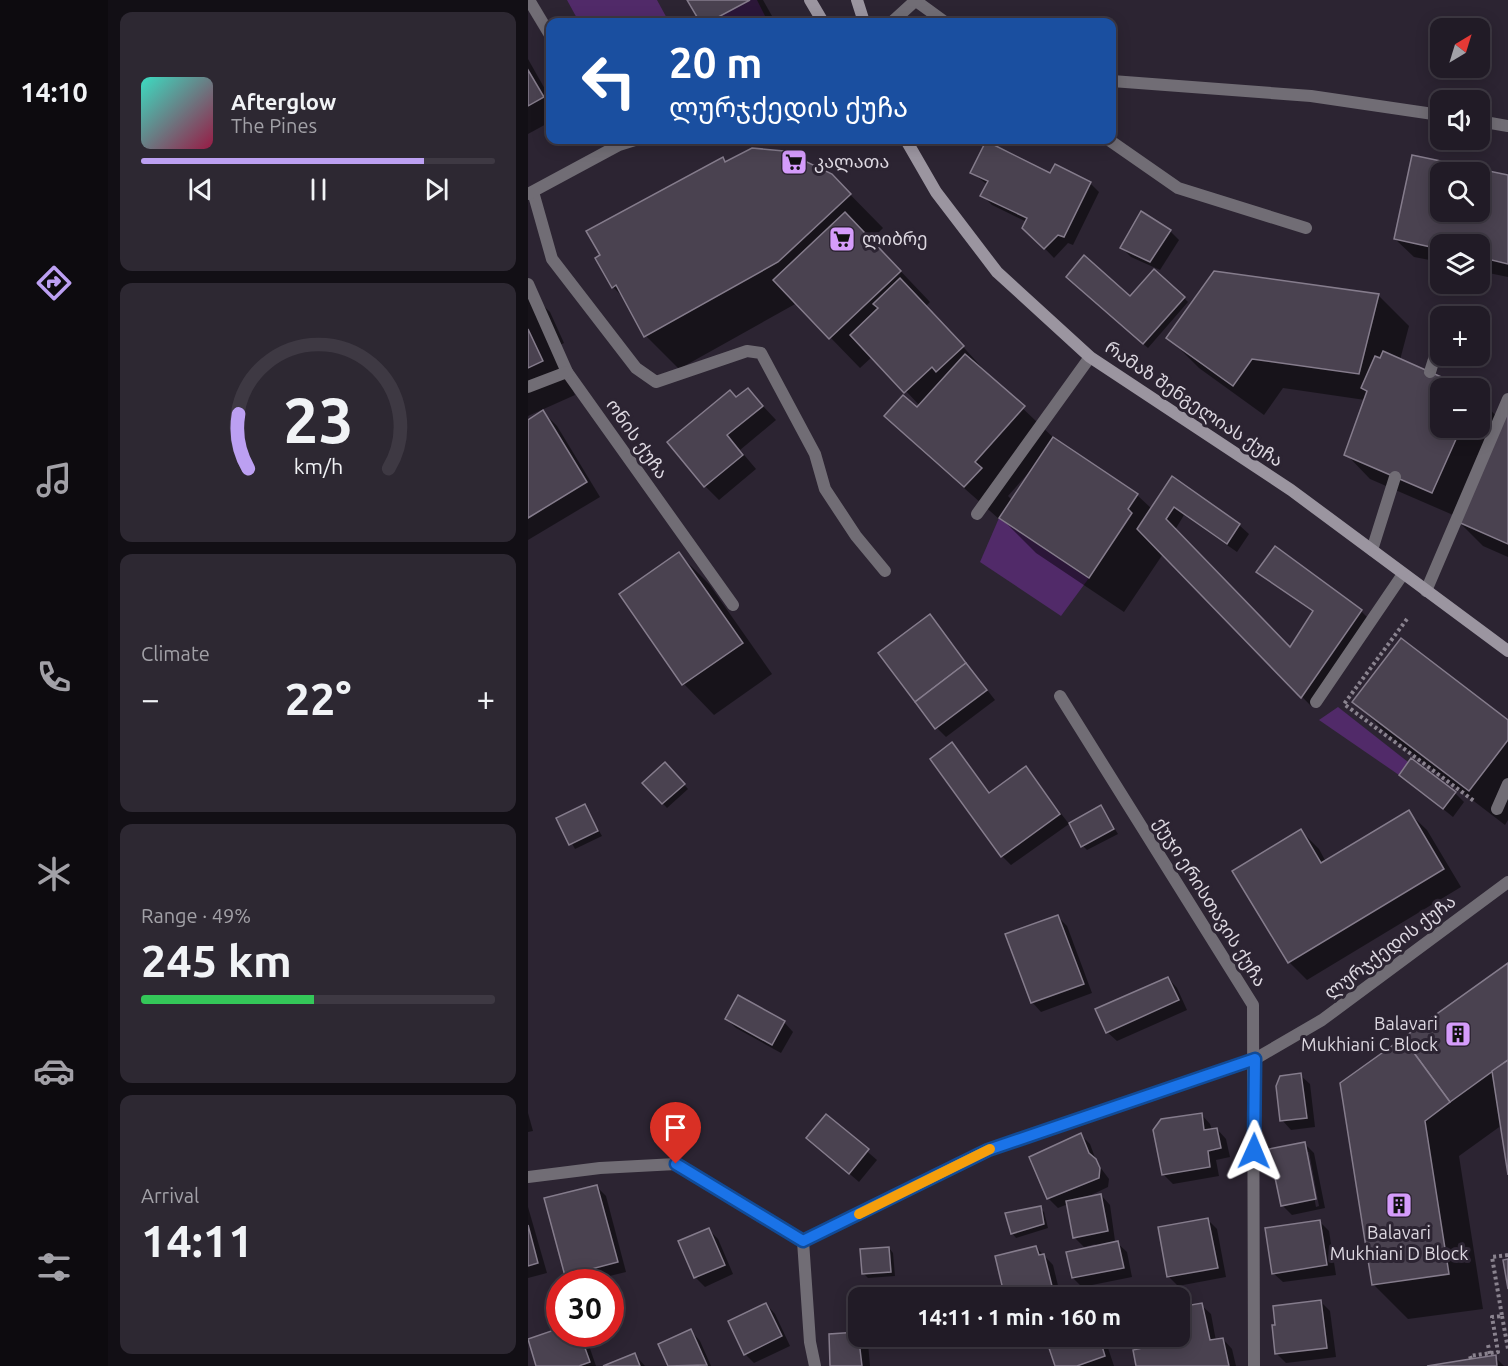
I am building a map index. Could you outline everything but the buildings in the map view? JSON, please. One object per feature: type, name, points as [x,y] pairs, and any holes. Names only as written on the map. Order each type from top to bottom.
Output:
[{"type":"main road","points":[[810,0],[821,18]]},
{"type":"main road","points":[[857,0],[863,18]]},
{"type":"main road","name":"რამაზ შენგელიას ქუჩა","points":[[908,144],[936,192],[997,272],[1090,357],[1291,490],[1508,651]]},
{"type":"street","points":[[529,0],[546,28]]},
{"type":"street","points":[[896,18],[916,0],[940,18]]},
{"type":"street","points":[[1116,81],[1311,96],[1430,114]]},
{"type":"street","points":[[1490,124],[1508,126]]},
{"type":"street","points":[[614,144],[530,193],[552,259],[636,368],[656,382],[747,351],[761,353],[815,454],[825,489],[856,536],[885,571]]},
{"type":"street","points":[[1115,144],[1178,188],[1306,228]]},
{"type":"street","name":"ონის ქუჩა","points":[[528,285],[567,372],[733,605]]},
{"type":"street","points":[[977,514],[1090,357]]},
{"type":"street","points":[[1430,372],[1432,366]]},
{"type":"street","points":[[528,387],[567,372]]},
{"type":"street","points":[[1426,591],[1508,399]]},
{"type":"street","points":[[1372,550],[1395,477]]},
{"type":"street","points":[[1316,702],[1403,574]]},
{"type":"street","name":"ქუჯი ერისთავის ქუჩა","points":[[1060,696],[1253,1005],[1255,1059],[1254,1366]]},
{"type":"street","points":[[1497,808],[1508,784]]},
{"type":"street","name":"ლურჯქედის ქუჩა","points":[[803,1241],[988,1150],[1255,1059],[1322,1020],[1508,882]]},
{"type":"street","points":[[528,1177],[600,1168],[676,1164],[803,1241],[810,1342],[815,1366]]},
{"type":"path","points":[[1407,619],[1344,704],[1474,801]]},
{"type":"path","points":[[1508,1255],[1492,1257],[1508,1349]]},
{"type":"path","points":[[1471,1359],[1470,1356],[1498,1352],[1492,1317],[1502,1316]]},
{"type":"path","points":[[1488,1345],[1490,1354]]},
{"type":"shaded area","points":[[567,0],[657,0],[667,18],[577,18]]},
{"type":"shaded area","points":[[750,0],[757,0],[766,18],[716,18]]},
{"type":"shaded area","points":[[999,518],[1089,578],[1061,616],[980,562]]},
{"type":"shaded area","points":[[1338,707],[1408,762],[1399,775],[1319,720]]},
{"type":"slow traffic","points":[[859,1214],[990,1149]]},
{"type":"place","name":"კალათა","points":[[794,162]]},
{"type":"place","name":"ლიბრე","points":[[842,239]]},
{"type":"place","name":"Balavari Mukhiani C Block","points":[[1458,1034]]},
{"type":"place","name":"Balavari Mukhiani D Block","points":[[1399,1205]]},
{"type":"route","points":[[676,1164],[803,1241],[988,1150],[1255,1059],[1254,1151]]}]
